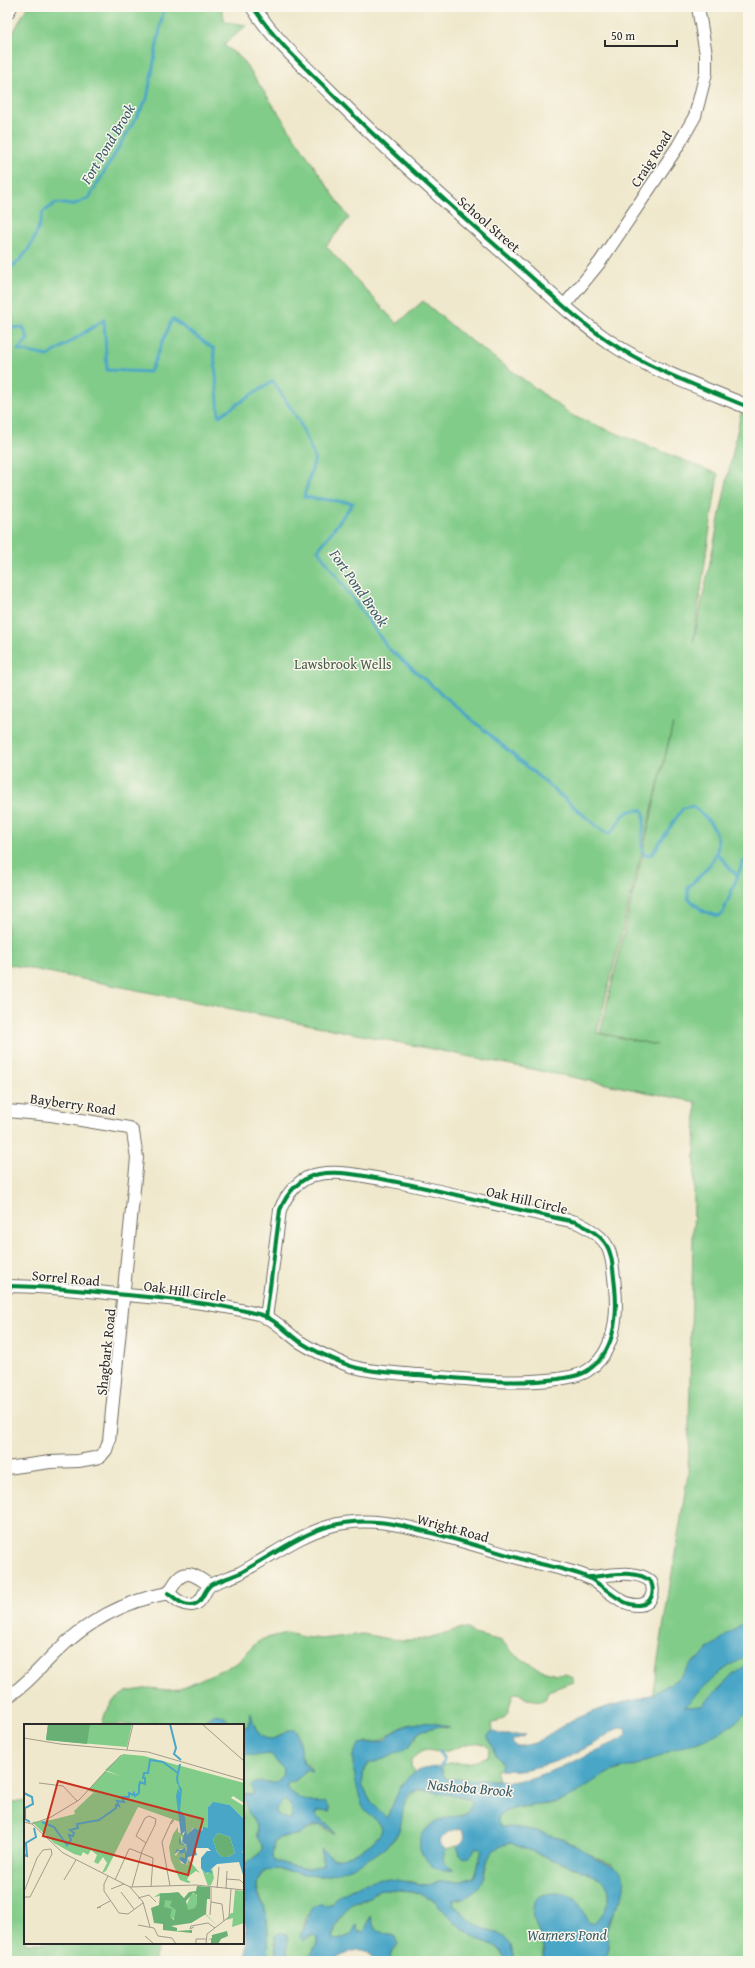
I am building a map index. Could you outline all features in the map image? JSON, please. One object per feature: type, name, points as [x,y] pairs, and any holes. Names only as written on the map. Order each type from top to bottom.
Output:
[{"type":"street","points":[[7,12],[10,7]]},
{"type":"street","name":"School Street","points":[[253,7],[268,29],[286,50],[354,116],[470,223],[564,306],[608,341],[632,356],[695,386],[748,407]]},
{"type":"street","name":"Craig Road","points":[[564,306],[600,262],[678,146],[695,116],[706,73],[706,54],[698,7]]},
{"type":"street","name":"Bayberry Road","points":[[7,1111],[109,1124],[129,1128],[133,1132]]},
{"type":"street","name":"Shagbark Road","points":[[7,1468],[50,1462],[78,1462],[95,1458],[103,1454],[106,1450],[109,1441],[137,1158],[133,1132]]},
{"type":"street","name":"Oak Hill Circle","points":[[123,1294],[221,1306],[261,1314],[266,1318],[301,1342],[347,1365],[388,1372],[487,1381],[532,1381],[577,1376],[588,1371],[608,1348],[615,1326],[615,1290],[610,1249],[594,1230],[576,1222],[411,1185],[353,1174],[319,1174],[305,1180],[294,1188],[285,1198],[280,1210],[266,1318]]},
{"type":"street","name":"Sorrel Road","points":[[7,1286],[40,1286],[123,1294]]},
{"type":"street","name":"Wright Road","points":[[210,1585],[238,1574],[310,1533],[330,1525],[357,1521],[372,1521],[404,1526],[589,1578],[620,1599],[631,1603],[644,1604],[653,1594],[651,1582],[644,1577],[628,1575],[589,1578]]},
{"type":"street","points":[[7,1697],[25,1684],[67,1642],[91,1624],[131,1603],[168,1593],[178,1579],[189,1574],[198,1577],[210,1585],[200,1601],[191,1605],[182,1603],[168,1593]]},
{"type":"green space","name":"Lawsbrook Wells","points":[[27,7],[221,7],[225,22],[247,25],[224,45],[242,59],[349,218],[326,246],[397,324],[423,301],[458,331],[573,416],[718,474],[693,644],[741,413],[748,416],[748,1961],[604,1961],[609,1945],[605,1932],[615,1908],[623,1897],[612,1864],[596,1858],[564,1839],[528,1829],[502,1827],[498,1822],[498,1817],[510,1810],[560,1801],[597,1779],[624,1768],[641,1764],[688,1474],[696,1102],[7,964],[7,44]],"holes":[[[673,724],[600,1033],[657,1045],[597,1033]]]},
{"type":"green space","points":[[462,1628],[468,1629],[474,1634],[502,1641],[515,1655],[539,1669],[556,1674],[565,1673],[573,1678],[573,1682],[548,1691],[546,1698],[542,1701],[527,1699],[518,1693],[513,1694],[508,1712],[504,1718],[492,1724],[493,1731],[488,1735],[488,1739],[502,1764],[500,1770],[495,1770],[498,1780],[447,1779],[443,1774],[441,1767],[453,1763],[477,1761],[488,1756],[489,1749],[479,1743],[472,1743],[445,1752],[428,1750],[423,1751],[416,1755],[411,1761],[411,1766],[415,1771],[401,1785],[387,1818],[371,1802],[362,1785],[364,1769],[368,1764],[398,1752],[416,1739],[417,1734],[423,1730],[440,1726],[447,1727],[425,1723],[412,1724],[399,1729],[380,1741],[366,1742],[353,1756],[354,1771],[361,1793],[382,1830],[374,1841],[368,1846],[346,1857],[333,1859],[321,1850],[324,1864],[319,1867],[306,1868],[292,1866],[273,1860],[272,1857],[274,1841],[280,1838],[299,1834],[314,1826],[320,1825],[333,1834],[329,1825],[315,1815],[317,1811],[322,1810],[321,1804],[296,1797],[288,1791],[286,1787],[289,1782],[297,1779],[307,1770],[311,1772],[310,1767],[304,1761],[301,1754],[299,1737],[288,1730],[274,1738],[269,1739],[264,1737],[256,1729],[251,1714],[248,1726],[244,1728],[244,1724],[227,1724],[207,1719],[204,1724],[102,1724],[105,1714],[114,1700],[126,1692],[149,1688],[168,1690],[179,1689],[237,1663],[255,1644],[263,1639],[287,1633],[321,1639],[362,1634],[390,1639],[425,1639]]},
{"type":"green space","points":[[244,1754],[270,1754],[283,1769],[282,1776],[276,1783],[260,1781],[253,1795],[245,1794],[248,1812],[252,1817],[257,1829],[257,1837],[262,1845],[262,1849],[259,1854],[244,1864]]},
{"type":"green space","points":[[417,1790],[454,1795],[468,1799],[472,1802],[471,1808],[463,1815],[449,1817],[429,1826],[443,1871],[453,1870],[447,1866],[445,1861],[444,1856],[446,1849],[457,1846],[460,1855],[471,1855],[476,1847],[482,1848],[474,1877],[463,1881],[444,1881],[427,1885],[406,1881],[327,1905],[306,1916],[303,1930],[304,1941],[314,1935],[317,1938],[317,1944],[306,1961],[289,1960],[286,1949],[288,1945],[274,1942],[279,1953],[276,1961],[269,1961],[266,1913],[257,1888],[258,1881],[262,1874],[269,1870],[276,1869],[313,1876],[326,1875],[389,1844],[395,1839],[398,1832],[405,1803]]},
{"type":"green space","points":[[24,1800],[24,1944],[161,1944],[153,1961],[7,1961],[7,1803]]},
{"type":"green space","points":[[285,1800],[293,1809],[290,1821],[277,1814],[276,1809]]},
{"type":"green space","points":[[511,1843],[600,1878],[606,1884],[608,1890],[609,1900],[605,1910],[600,1918],[593,1923],[589,1923],[576,1899],[534,1915],[543,1942],[543,1958],[547,1961],[514,1961],[511,1945],[490,1930],[484,1929],[472,1922],[454,1905],[453,1900],[460,1899],[484,1877],[488,1858],[494,1849],[500,1845]]},
{"type":"green space","points":[[388,1888],[413,1891],[435,1901],[453,1921],[477,1939],[491,1944],[502,1952],[507,1961],[393,1961],[390,1958],[391,1952],[395,1949],[395,1936],[386,1934],[376,1928],[371,1921],[370,1916],[366,1931],[358,1933],[356,1926],[351,1935],[338,1940],[332,1939],[340,1919],[353,1902],[366,1900],[380,1889]]},
{"type":"water","points":[[748,1619],[748,1655],[722,1671],[684,1707],[701,1706],[735,1673],[748,1664],[748,1711],[740,1719],[713,1735],[635,1766],[605,1774],[565,1799],[550,1804],[518,1807],[511,1809],[498,1817],[498,1822],[502,1827],[513,1827],[547,1834],[568,1842],[602,1862],[618,1869],[623,1876],[624,1887],[621,1897],[607,1925],[606,1932],[609,1947],[604,1961],[547,1961],[543,1958],[545,1952],[544,1946],[534,1918],[533,1907],[535,1901],[539,1897],[551,1893],[565,1894],[576,1900],[589,1922],[593,1923],[603,1914],[609,1900],[607,1886],[600,1878],[511,1843],[498,1847],[491,1854],[482,1881],[477,1890],[468,1896],[453,1900],[454,1905],[472,1922],[484,1929],[497,1932],[504,1936],[511,1945],[514,1961],[507,1961],[502,1952],[491,1944],[477,1939],[453,1921],[435,1901],[413,1891],[380,1889],[374,1893],[371,1898],[353,1902],[340,1919],[335,1928],[332,1939],[338,1940],[351,1935],[356,1925],[358,1932],[365,1931],[370,1915],[373,1924],[378,1930],[395,1936],[397,1944],[391,1952],[390,1958],[393,1961],[376,1961],[365,1951],[354,1950],[328,1962],[306,1961],[317,1944],[317,1938],[314,1935],[310,1936],[304,1941],[300,1935],[305,1926],[309,1912],[317,1905],[331,1904],[335,1898],[364,1883],[377,1879],[390,1879],[427,1885],[444,1881],[463,1881],[474,1877],[482,1849],[476,1847],[471,1855],[465,1858],[460,1855],[457,1846],[465,1837],[464,1832],[460,1829],[448,1832],[443,1836],[440,1842],[442,1847],[446,1849],[444,1859],[446,1864],[454,1870],[442,1870],[434,1867],[426,1860],[420,1848],[420,1841],[427,1828],[439,1820],[464,1815],[470,1809],[472,1802],[462,1796],[427,1790],[417,1790],[412,1792],[406,1800],[399,1831],[394,1838],[382,1850],[367,1860],[335,1874],[321,1876],[274,1869],[267,1870],[262,1873],[257,1884],[257,1888],[266,1916],[269,1961],[247,1961],[246,1926],[244,1921],[244,1864],[259,1854],[262,1849],[262,1845],[257,1837],[257,1829],[252,1817],[248,1812],[244,1794],[253,1795],[254,1791],[251,1786],[256,1782],[276,1783],[282,1776],[283,1769],[270,1754],[255,1756],[244,1754],[244,1728],[248,1726],[251,1713],[259,1734],[268,1739],[281,1735],[288,1730],[294,1730],[297,1732],[302,1758],[312,1772],[306,1770],[297,1779],[289,1782],[286,1787],[289,1791],[303,1800],[315,1803],[325,1802],[329,1807],[330,1812],[317,1811],[315,1815],[329,1825],[335,1835],[326,1827],[316,1825],[299,1834],[283,1837],[274,1841],[273,1860],[299,1867],[313,1868],[324,1864],[321,1849],[333,1859],[346,1857],[368,1846],[374,1841],[382,1830],[364,1809],[358,1791],[353,1755],[360,1744],[384,1740],[401,1728],[414,1724],[435,1723],[449,1727],[440,1726],[423,1730],[417,1734],[409,1747],[387,1758],[368,1764],[364,1769],[362,1785],[371,1802],[387,1818],[404,1782],[418,1771],[428,1768],[441,1767],[443,1774],[447,1779],[498,1780],[510,1782],[528,1779],[557,1769],[622,1739],[627,1734],[626,1730],[619,1728],[586,1748],[563,1759],[538,1767],[500,1770],[502,1764],[501,1761],[488,1739],[488,1735],[493,1731],[502,1735],[526,1735],[512,1741],[517,1747],[535,1743],[572,1720],[609,1706],[639,1699],[658,1691],[679,1678],[692,1662],[700,1658],[708,1649]],"holes":[[[285,1800],[293,1809],[290,1821],[277,1814],[276,1809]]]},
{"type":"water","points":[[214,1714],[224,1716],[230,1724],[204,1724],[207,1719]]},
{"type":"water","points":[[280,1932],[287,1934],[288,1957],[289,1960],[292,1961],[276,1961],[277,1954],[275,1936]]},
{"type":"waterway","name":"Fort Pond Brook","points":[[7,270],[21,259],[31,245],[43,212],[56,203],[72,205],[89,198],[147,99],[164,7]]},
{"type":"waterway","name":"Fort Pond Brook","points":[[7,328],[23,327],[28,339],[18,350],[48,356],[104,320],[107,370],[150,372],[172,319],[214,349],[219,416],[273,381],[299,421],[315,458],[304,497],[353,503],[318,550],[388,648],[600,829],[609,834],[625,813],[629,811],[643,810],[644,821],[642,850],[644,855],[652,854],[683,808],[692,806],[705,817],[713,827],[717,837],[718,847],[715,857],[708,867],[688,887],[688,898],[703,911],[718,916],[723,913],[743,862],[748,860]]},
{"type":"waterway","name":"Fort Pond Brook","points":[[717,853],[737,876]]},
{"type":"waterway","points":[[439,1752],[444,1759],[441,1767]]},
{"type":"cycle path","points":[[253,7],[271,31],[291,53],[374,135],[580,320],[608,341],[641,361],[748,407]]},
{"type":"cycle path","points":[[7,1286],[82,1290],[209,1304],[242,1310],[264,1316],[269,1318],[305,1345],[328,1357],[353,1367],[391,1373],[471,1380],[505,1381],[540,1381],[558,1379],[587,1371],[604,1354],[609,1344],[615,1322],[616,1298],[612,1264],[608,1247],[597,1234],[576,1222],[356,1174],[328,1173],[312,1176],[300,1182],[290,1192],[280,1210],[266,1318]]},
{"type":"cycle path","points":[[168,1593],[185,1604],[196,1604],[212,1584],[240,1573],[299,1539],[316,1531],[335,1525],[354,1522],[377,1522],[403,1526],[528,1561],[560,1568],[589,1578],[619,1599],[632,1604],[639,1605],[647,1602],[650,1600],[653,1590],[651,1582],[638,1575],[622,1574],[589,1577]]},
{"type":"water label","name":"Nashoba Brook","points":[[470,1788]]},
{"type":"water label","name":"Warners Pond","points":[[567,1935]]}]
